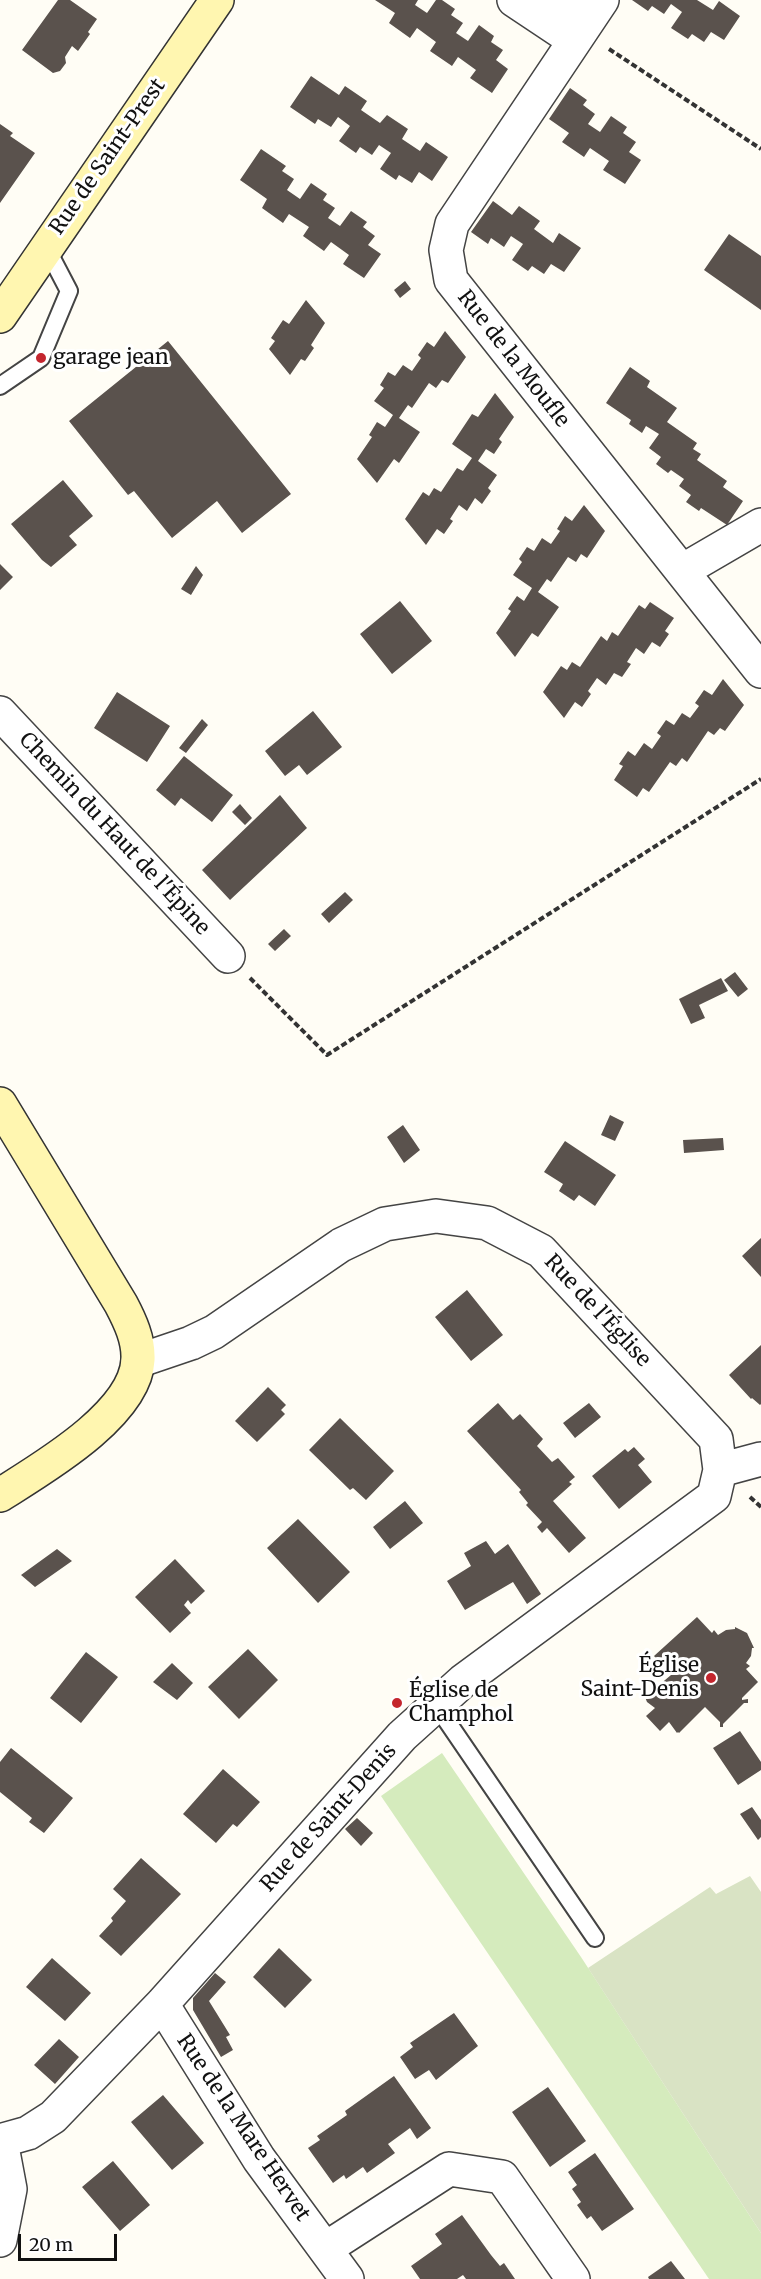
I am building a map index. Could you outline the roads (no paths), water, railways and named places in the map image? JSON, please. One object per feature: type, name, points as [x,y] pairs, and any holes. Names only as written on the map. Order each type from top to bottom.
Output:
[{"type":"main road","name":"Rue de Saint-Prest","points":[[0,316],[217,0]]},
{"type":"main road","points":[[0,1104],[121,1304],[131,1324],[138,1361],[134,1379],[101,1424],[61,1457],[0,1495]]},
{"type":"street","points":[[514,0],[586,23]]},
{"type":"street","points":[[557,0],[586,23]]},
{"type":"street","name":"Rue de la Moufle","points":[[586,23],[452,224],[446,250],[451,279],[761,671]]},
{"type":"street","points":[[682,571],[761,525]]},
{"type":"street","name":"Chemin du Haut de l'Épine","points":[[0,713],[228,956]]},
{"type":"street","name":"Rue de l'Église","points":[[138,1361],[191,1343],[214,1332],[341,1245],[385,1224],[436,1216],[487,1223],[541,1251],[716,1439],[720,1470]]},
{"type":"street","points":[[720,1470],[761,1459]]},
{"type":"street","name":"Rue de Saint-Denis","points":[[0,2141],[28,2133],[53,2117],[162,2004],[402,1736],[463,1681],[714,1496],[720,1470]]},
{"type":"street","name":"Rue de la Mare Hervet","points":[[162,2004],[259,2159],[347,2279]]},
{"type":"street","points":[[0,2141],[10,2189],[0,2240]]},
{"type":"street","points":[[325,2248],[449,2169],[502,2177],[573,2279]]},
{"type":"lane","points":[[0,386],[41,358],[69,291],[46,247]]},
{"type":"lane","points":[[436,1705],[595,1938]]},
{"type":"place","name":"garage jean","points":[[41,358]]},
{"type":"place","name":"Église Saint-Denis","points":[[711,1678]]},
{"type":"place","name":"Église de Champhol","points":[[397,1703]]}]
